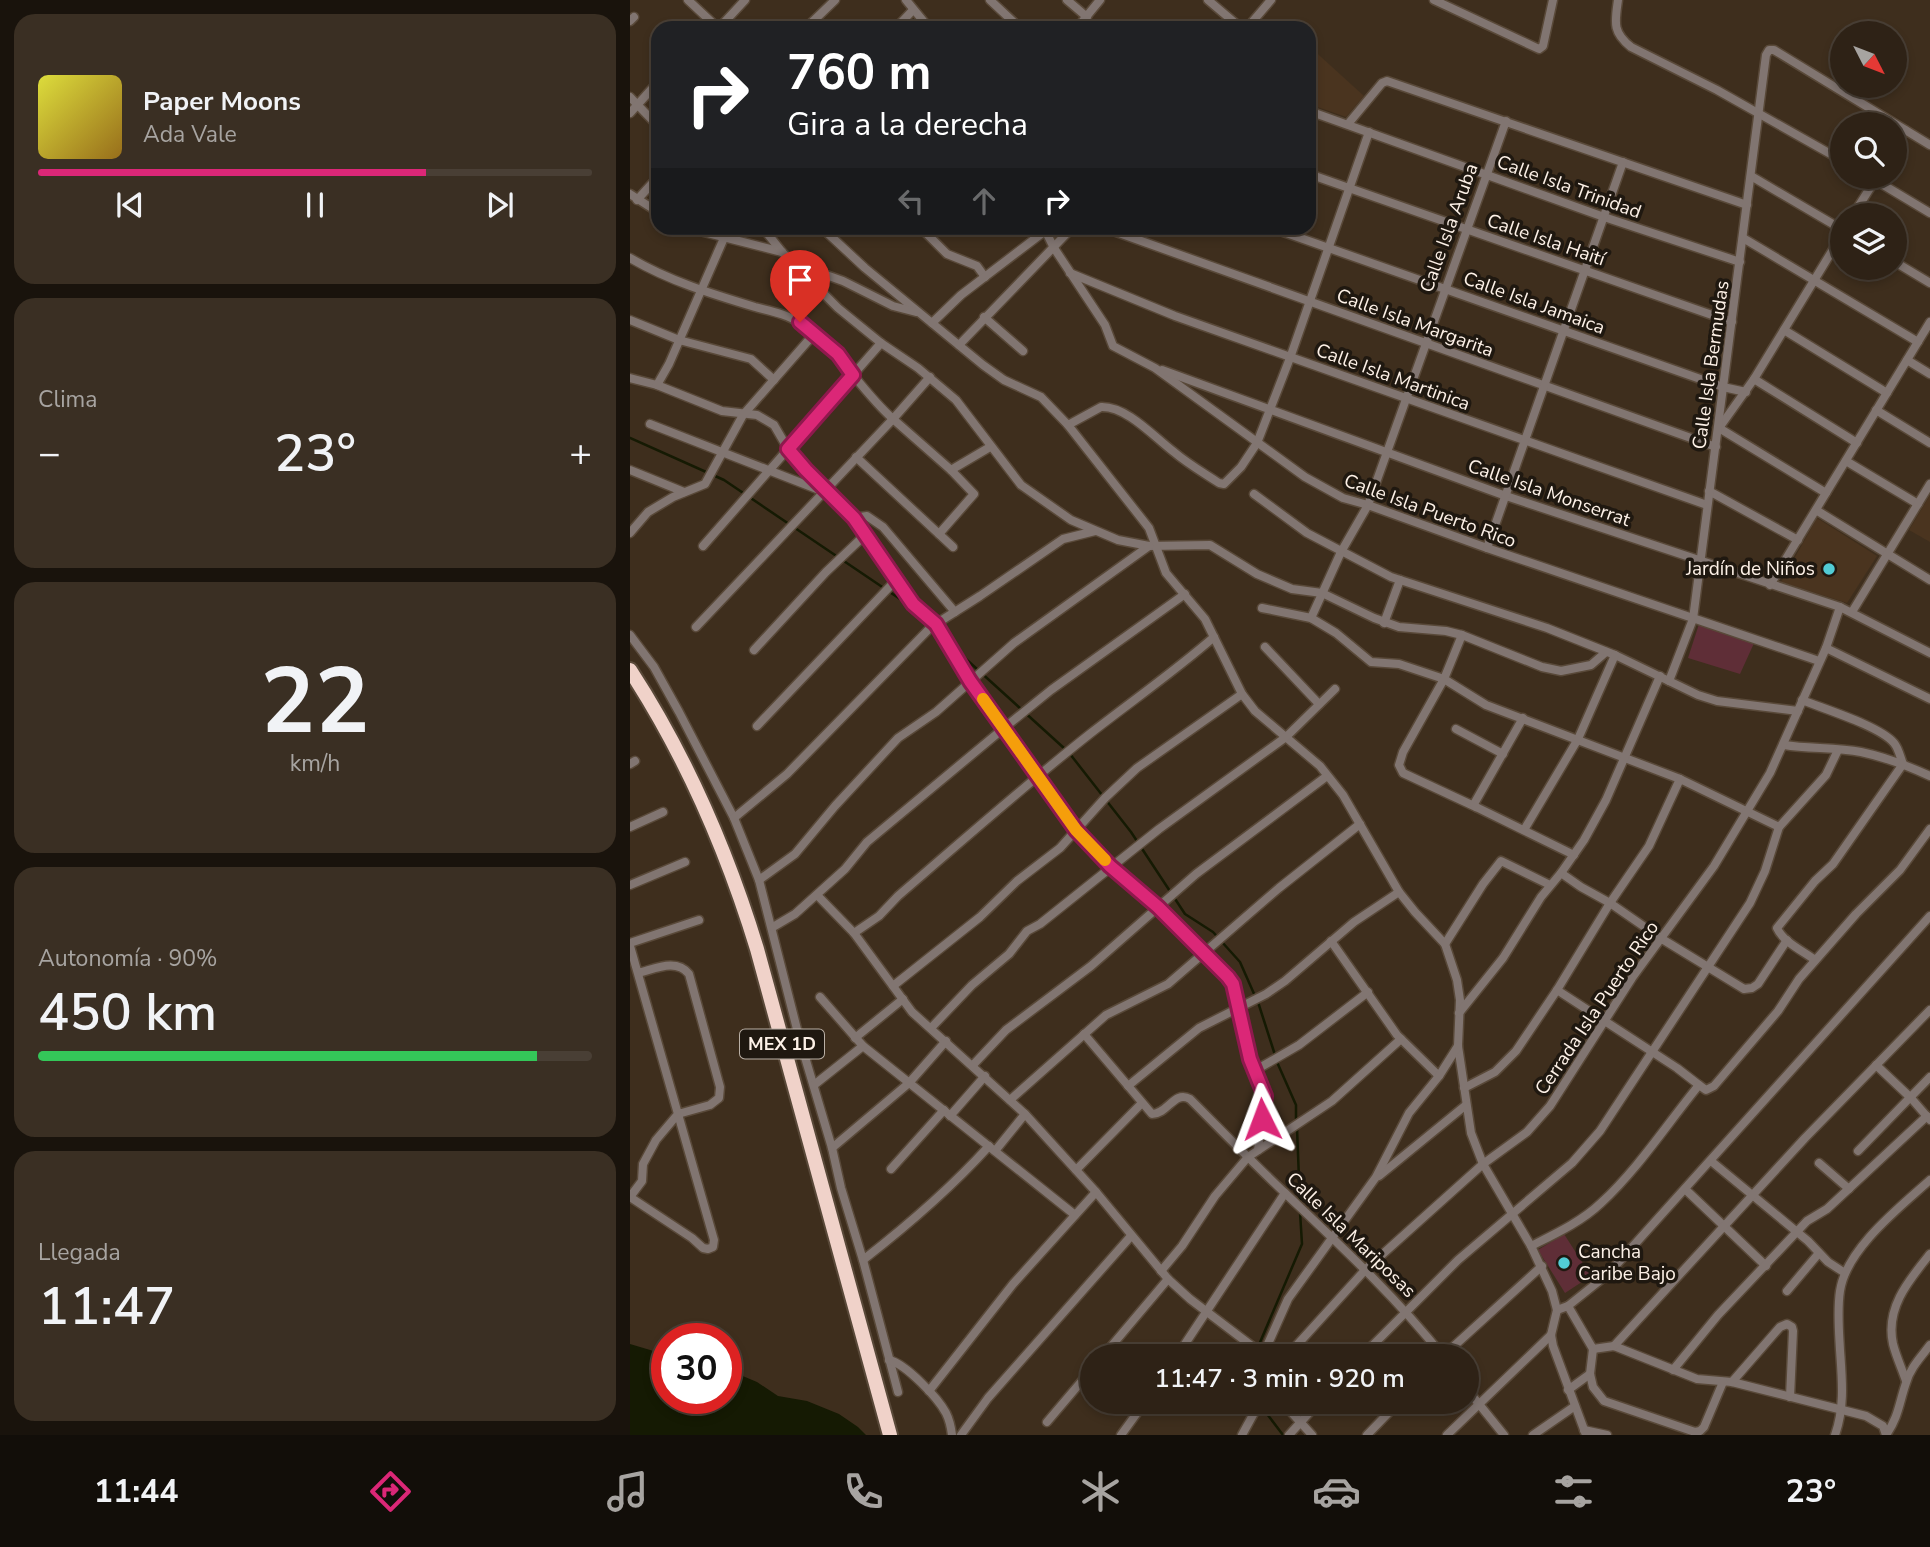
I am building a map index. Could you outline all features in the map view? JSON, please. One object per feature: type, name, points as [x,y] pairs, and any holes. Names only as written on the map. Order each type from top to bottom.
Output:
[{"type":"highway","name":"MEX 1D","points":[[630,670],[688,772],[717,836],[744,909],[890,1435]]},
{"type":"street","points":[[688,0],[705,21]]},
{"type":"street","points":[[725,21],[745,0]]},
{"type":"street","points":[[813,21],[835,0]]},
{"type":"street","points":[[906,0],[923,21]]},
{"type":"street","points":[[990,0],[1012,21]]},
{"type":"street","points":[[1067,0],[1087,17]]},
{"type":"street","points":[[1083,21],[1100,0]]},
{"type":"street","points":[[1208,0],[1233,21]]},
{"type":"street","points":[[1253,21],[1271,0]]},
{"type":"street","points":[[1434,0],[1539,49],[1543,46],[1553,0]]},
{"type":"street","points":[[1618,0],[1617,30],[1622,40],[1631,47],[1759,112],[1830,153]]},
{"type":"street","points":[[903,21],[913,10]]},
{"type":"street","name":"Calle Isla Bermudas","points":[[1669,681],[1693,619],[1766,55],[1769,50],[1874,112]]},
{"type":"street","points":[[1348,124],[1384,81],[1747,205]]},
{"type":"street","points":[[630,113],[651,90]]},
{"type":"street","points":[[630,97],[651,119]]},
{"type":"street","name":"Calle Isla Trinidad","points":[[1316,113],[1740,262]]},
{"type":"street","name":"Calle Isla Aruba","points":[[1311,618],[1341,552],[1368,505],[1506,121]]},
{"type":"street","points":[[1907,131],[1930,145]]},
{"type":"street","points":[[1068,425],[1101,407],[1106,407],[1132,419],[1193,467],[1219,484],[1224,484],[1241,467],[1257,443],[1290,358],[1369,132]]},
{"type":"street","points":[[1487,548],[1623,162]]},
{"type":"street","points":[[1751,176],[1830,223]]},
{"type":"street","name":"Calle Isla Haití","points":[[1316,177],[1732,323]]},
{"type":"street","points":[[651,183],[634,197],[651,208]]},
{"type":"street","points":[[1892,189],[1930,213]]},
{"type":"street","points":[[712,235],[782,252]]},
{"type":"street","points":[[769,235],[824,296],[956,400],[1021,485],[1071,520],[1118,540],[1152,546],[1210,545],[1257,574],[1292,589],[1322,593],[1384,623],[1409,629],[1446,631],[1462,635],[1542,667],[1561,671],[1591,665],[1611,654]]},
{"type":"street","points":[[830,235],[865,268],[991,371],[1041,397],[1068,425],[1149,528],[1152,546],[1166,573],[1205,619],[1242,694],[1255,711],[1320,766],[1343,795],[1399,892],[1445,944],[1457,980],[1458,1046],[1471,1133],[1483,1164],[1542,1266],[1552,1290],[1557,1310],[1551,1335],[1585,1433],[1607,1435]]},
{"type":"street","points":[[928,235],[947,254],[977,266],[985,277]]},
{"type":"street","points":[[932,323],[961,295],[1037,235]]},
{"type":"street","name":"Calle Isla Puerto Rico","points":[[1047,235],[1105,325],[1113,346],[1155,368],[1314,483],[1343,498],[1819,661]]},
{"type":"street","points":[[959,345],[1066,235]]},
{"type":"street","name":"Calle Isla Margarita","points":[[1124,235],[1716,447]]},
{"type":"street","name":"Calle Isla Jamaica","points":[[1293,235],[1723,387],[1746,392]]},
{"type":"street","points":[[657,385],[723,238]]},
{"type":"street","points":[[1743,238],[1918,342]]},
{"type":"street","points":[[1826,493],[1719,428],[1746,392],[1830,253]]},
{"type":"street","points":[[630,258],[692,288],[780,313],[800,322],[838,354],[864,391],[972,489],[974,494],[939,534]]},
{"type":"street","points":[[796,264],[843,281],[894,306],[919,313]]},
{"type":"street","points":[[1907,269],[1930,283]]},
{"type":"street","name":"Calle Isla Martinica","points":[[1070,273],[1175,316],[1290,358],[1707,505]]},
{"type":"street","points":[[984,317],[1023,351]]},
{"type":"street","points":[[630,320],[679,340],[729,351],[751,359],[774,380]]},
{"type":"street","points":[[1770,585],[1930,322]]},
{"type":"street","points":[[1784,330],[1887,393]]},
{"type":"street","points":[[630,533],[648,512],[705,484],[743,415],[814,334]]},
{"type":"street","points":[[703,546],[881,343]]},
{"type":"street","points":[[1907,360],[1930,374]]},
{"type":"street","name":"Calle Isla Monserrat","points":[[1155,368],[1506,496],[1840,607],[1930,653]]},
{"type":"street","points":[[630,377],[722,411],[757,415],[774,425],[788,449],[854,518],[913,604],[936,624],[970,681],[1076,830],[1110,866],[1158,907],[1205,953],[1233,984],[1254,1070],[1265,1096],[1258,1150]]},
{"type":"street","points":[[696,627],[827,492],[930,377]]},
{"type":"street","points":[[1754,379],[1857,443]]},
{"type":"street","points":[[1876,410],[1930,443]]},
{"type":"street","points":[[650,424],[827,492]]},
{"type":"street","points":[[951,470],[990,447]]},
{"type":"street","points":[[856,457],[953,547]]},
{"type":"street","points":[[1846,461],[1918,504]]},
{"type":"street","points":[[630,470],[684,492]]},
{"type":"street","points":[[1852,612],[1930,484]]},
{"type":"street","points":[[1709,491],[1798,540]]},
{"type":"street","points":[[1254,494],[1284,517],[1341,552],[1401,580],[1494,609],[1611,654],[1698,695],[1717,701],[1798,710]]},
{"type":"street","points":[[1816,510],[1930,580]]},
{"type":"street","points":[[854,518],[867,516],[883,527],[955,612]]},
{"type":"street","points":[[734,818],[787,774],[931,626],[1063,539],[1095,531]]},
{"type":"street","points":[[754,650],[826,572],[866,534]]},
{"type":"street","points":[[759,880],[795,854],[898,738],[936,712],[1014,643],[1152,546]]},
{"type":"street","points":[[757,726],[897,579]]},
{"type":"street","points":[[1384,623],[1401,580]]},
{"type":"street","points":[[773,927],[795,914],[845,869],[867,842],[1051,691],[1185,594]]},
{"type":"street","name":"Cerrada Isla Puerto Rico","points":[[1298,1344],[1366,1269],[1483,1164],[1539,1121],[1603,1020],[1714,866],[1770,773],[1826,648],[1840,607]]},
{"type":"street","points":[[1262,608],[1311,618],[1336,633],[1371,662],[1399,664],[1444,679],[1486,705],[1680,779],[1779,827]]},
{"type":"street","points":[[630,635],[654,667],[679,712],[734,818],[759,880],[799,1037],[832,1147],[898,1392]]},
{"type":"street","points":[[1462,635],[1444,679],[1403,752],[1399,765],[1403,774],[1574,856]]},
{"type":"street","points":[[853,933],[879,916],[898,896],[1037,777],[1172,673],[1214,637]]},
{"type":"street","points":[[1265,647],[1319,704]]},
{"type":"street","points":[[1826,648],[1930,699]]},
{"type":"street","points":[[1524,830],[1578,739],[1611,654]]},
{"type":"street","points":[[1459,1013],[1503,958],[1550,885],[1574,856],[1606,800],[1660,676]]},
{"type":"street","points":[[931,1028],[972,985],[1009,954],[1027,931],[1040,924],[1110,866],[1286,737],[1335,689]]},
{"type":"street","points":[[893,986],[980,917],[1017,881],[1060,848],[1105,798],[1137,768],[1242,694]]},
{"type":"street","points":[[1801,700],[1855,721],[1892,741],[1897,747],[1902,764]]},
{"type":"street","points":[[1476,807],[1474,800],[1523,718]]},
{"type":"street","points":[[1456,729],[1503,754]]},
{"type":"street","points":[[1784,744],[1806,749],[1858,751],[1902,764],[1930,776]]},
{"type":"street","points":[[1374,1344],[1511,1213],[1572,1163],[1600,1131],[1750,903],[1765,871],[1779,827],[1826,775],[1838,750]]},
{"type":"street","points":[[1815,960],[1787,940],[1776,928],[1833,864],[1902,764]]},
{"type":"street","points":[[973,1065],[1006,1030],[1091,966],[1196,874],[1327,776]]},
{"type":"street","points":[[1464,1088],[1495,1072],[1510,1058],[1649,846],[1680,779]]},
{"type":"street","points":[[630,827],[663,812]]},
{"type":"street","points":[[1010,1100],[1106,1015],[1168,984],[1360,824]]},
{"type":"street","points":[[1557,990],[1677,1068],[1706,1090],[1714,1086],[1778,1011],[1815,960],[1900,870],[1930,829]]},
{"type":"street","points":[[1445,944],[1482,884],[1501,860],[1550,885]]},
{"type":"street","points":[[630,885],[685,862]]},
{"type":"street","points":[[1561,873],[1744,989],[1758,984],[1787,940]]},
{"type":"street","points":[[1128,1086],[1199,1028],[1239,1009],[1285,981],[1367,912],[1399,892]]},
{"type":"street","points":[[817,895],[853,933],[912,1012],[1025,1114],[1096,1192],[1168,1279],[1250,1344]]},
{"type":"street","points":[[1557,1310],[1567,1306],[1608,1273],[1930,916]]},
{"type":"street","points":[[638,973],[673,964],[683,966],[689,974],[720,1087],[719,1098],[710,1105],[678,1114],[656,1140],[643,1164],[642,1181],[630,1197],[708,1249],[713,1247],[714,1240],[678,1114],[638,973],[630,944],[699,920]]},
{"type":"street","points":[[1331,941],[1401,1039],[1439,1076]]},
{"type":"street","points":[[1254,1070],[1299,1045],[1368,992]]},
{"type":"street","points":[[820,997],[863,1046],[1075,1215]]},
{"type":"street","points":[[855,1038],[903,999]]},
{"type":"street","points":[[1614,1346],[1875,1065],[1930,1010]]},
{"type":"street","points":[[1076,1170],[1142,1103],[1084,1034]]},
{"type":"street","points":[[1161,1271],[1182,1246],[1192,1227],[1215,1196],[1248,1157],[1332,1101],[1401,1039]]},
{"type":"street","points":[[832,1147],[909,1083],[946,1041]]},
{"type":"street","points":[[814,1085],[863,1046]]},
{"type":"street","points":[[1269,1344],[1287,1299],[1376,1177],[1409,1113],[1439,1076],[1458,1046]]},
{"type":"street","points":[[1673,1370],[1710,1323],[1807,1221],[1827,1209],[1928,1118],[1911,1098],[1875,1065]]},
{"type":"street","points":[[891,1169],[985,1076]]},
{"type":"street","points":[[1858,1151],[1930,1077]]},
{"type":"street","points":[[1531,1247],[1582,1218],[1601,1203],[1699,1085]]},
{"type":"street","name":"Calle Isla Mariposas","points":[[1142,1103],[1152,1114],[1157,1115],[1179,1096],[1185,1096],[1366,1269],[1433,1344]]},
{"type":"street","points":[[1376,1177],[1466,1105]]},
{"type":"street","points":[[863,1260],[913,1222],[947,1187],[992,1149],[1025,1114]]},
{"type":"street","points":[[1711,1161],[1845,1273]]},
{"type":"street","points":[[1819,1163],[1849,1189]]},
{"type":"street","points":[[1835,1435],[1842,1409],[1838,1324],[1840,1290],[1845,1273],[1869,1238],[1930,1180]]},
{"type":"street","points":[[1685,1189],[1766,1266]]},
{"type":"street","points":[[929,1391],[1013,1284],[1096,1192]]},
{"type":"street","points":[[1185,1344],[1285,1193]]},
{"type":"street","points":[[961,1435],[988,1398],[1131,1236]]},
{"type":"street","points":[[1787,1290],[1819,1253]]},
{"type":"street","points":[[1906,1381],[1893,1344],[1891,1324],[1897,1301],[1910,1278],[1930,1254]]},
{"type":"street","points":[[1456,1344],[1542,1266]]},
{"type":"street","points":[[1113,1344],[1168,1279]]},
{"type":"street","points":[[1567,1306],[1593,1349],[1590,1374],[1593,1387],[1604,1401],[1695,1432],[1704,1427],[1723,1382]]},
{"type":"street","points":[[1732,1382],[1780,1327],[1787,1324],[1793,1331],[1790,1397]]},
{"type":"street","points":[[1479,1403],[1551,1335]]},
{"type":"street","points":[[1593,1349],[1614,1346],[1697,1379],[1732,1382],[1842,1409],[1877,1421],[1883,1426],[1886,1435],[1898,1415],[1906,1381],[1914,1365],[1930,1345]]},
{"type":"street","points":[[889,1360],[899,1363],[945,1410],[952,1435]]},
{"type":"street","points":[[1568,1390],[1590,1374]]},
{"type":"street","points":[[1047,1422],[1080,1383]]},
{"type":"street","points":[[1479,1405],[1504,1435]]},
{"type":"street","points":[[1533,1435],[1574,1406]]},
{"type":"street","points":[[1121,1435],[1136,1414]]},
{"type":"street","points":[[1242,1435],[1253,1414]]},
{"type":"street","points":[[1295,1414],[1312,1435]]},
{"type":"street","points":[[1289,1435],[1307,1414]]},
{"type":"street","points":[[1367,1435],[1387,1414]]},
{"type":"street","points":[[1447,1435],[1468,1414]]},
{"type":"shaded area","points":[[1316,52],[1364,96],[1346,117],[1316,106]]},
{"type":"shaded area","points":[[1930,495],[1930,542],[1909,530]]},
{"type":"shaded area","name":"Jardín de Niños","points":[[1817,518],[1877,556],[1847,603],[1781,582]]},
{"type":"shaded area","points":[[1699,624],[1755,641],[1740,674],[1688,658]]},
{"type":"shaded area","name":"Cancha Caribe Bajo","points":[[1564,1234],[1591,1276],[1565,1293],[1538,1250]]},
{"type":"shaded area","points":[[630,1344],[651,1350],[651,1414],[742,1414],[742,1376],[778,1396],[807,1401],[839,1414],[866,1435],[630,1435]]},
{"type":"waterway","points":[[630,438],[724,480],[789,524]]},
{"type":"waterway","points":[[795,528],[903,601],[938,633]]},
{"type":"waterway","points":[[956,650],[1065,749]]},
{"type":"waterway","points":[[1070,754],[1131,832],[1185,914],[1213,932],[1240,962],[1255,996]]},
{"type":"waterway","points":[[1258,1002],[1275,1055]]},
{"type":"waterway","points":[[1277,1062],[1296,1105],[1296,1121]]},
{"type":"waterway","points":[[1297,1128],[1300,1205]]},
{"type":"waterway","points":[[1259,1344],[1302,1244],[1300,1212]]},
{"type":"waterway","points":[[1267,1414],[1283,1435]]},
{"type":"slow traffic","points":[[983,699],[1076,830],[1105,860]]},
{"type":"place","name":"Jardín de Niños","points":[[1829,569]]},
{"type":"place","name":"Cancha Caribe Bajo","points":[[1564,1263]]},
{"type":"route","points":[[800,322],[838,354],[853,375],[788,449],[854,518],[913,604],[936,624],[970,681],[1076,830],[1110,866],[1194,942],[1233,984],[1250,1059],[1265,1096],[1262,1119]]}]
